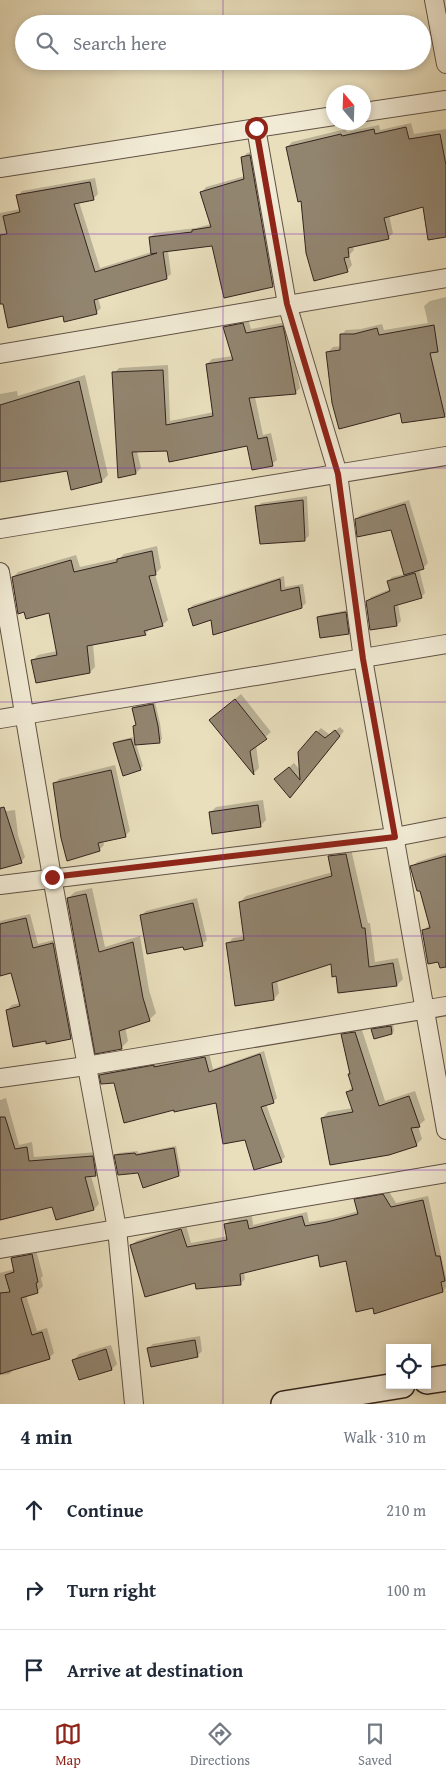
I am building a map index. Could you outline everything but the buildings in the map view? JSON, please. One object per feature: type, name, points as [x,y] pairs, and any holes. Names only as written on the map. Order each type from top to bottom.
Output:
[{"type":"main road","points":[[431,1380],[446,1378]]},
{"type":"main road","points":[[284,1404],[386,1388]]},
{"type":"street","points":[[434,0],[446,64]]},
{"type":"street","points":[[371,111],[446,100]]},
{"type":"street","points":[[0,167],[326,117]]},
{"type":"street","points":[[256,128],[287,304],[338,474],[363,659],[446,1130]]},
{"type":"street","points":[[0,354],[446,278]]},
{"type":"street","points":[[0,529],[446,456]]},
{"type":"street","points":[[0,572],[52,877],[117,1229],[134,1404]]},
{"type":"street","points":[[0,719],[446,644]]},
{"type":"street","points":[[0,885],[52,877],[395,837],[446,827]]},
{"type":"street","points":[[0,1078],[86,1066],[446,1006]]},
{"type":"street","points":[[0,1248],[446,1174]]},
{"type":"route","points":[[52,877],[395,837],[363,659],[338,474],[287,304],[256,128]]}]
